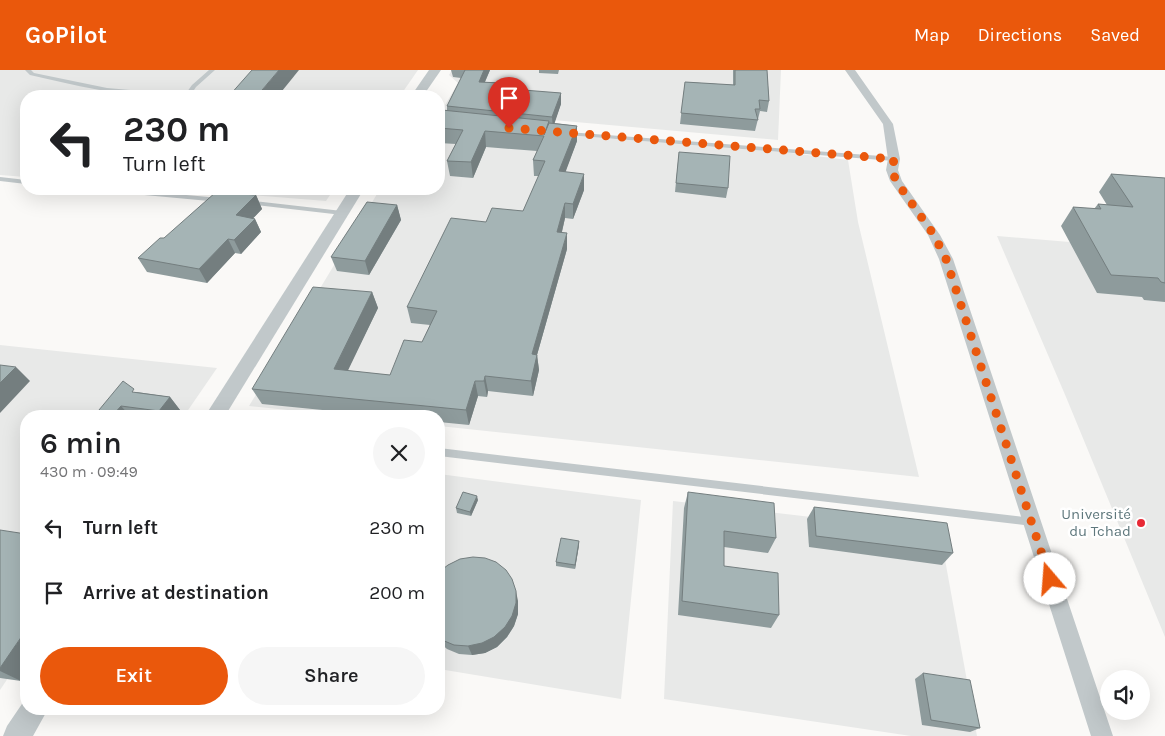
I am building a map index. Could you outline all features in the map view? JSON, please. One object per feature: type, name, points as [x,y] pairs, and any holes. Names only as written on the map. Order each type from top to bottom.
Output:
[{"type":"street","points":[[421,90],[435,70]]},
{"type":"street","points":[[850,70],[888,124],[894,159],[892,170],[896,181],[934,235],[946,259],[1102,736]]},
{"type":"street","points":[[219,410],[353,195]]},
{"type":"street","points":[[17,736],[30,715]]},
{"type":"lane","points":[[28,70],[32,74],[107,90]]},
{"type":"lane","points":[[191,90],[212,70]]},
{"type":"lane","points":[[564,133],[894,159]]},
{"type":"lane","points":[[0,179],[20,181]]},
{"type":"lane","points":[[170,195],[228,200]]},
{"type":"lane","points":[[243,195],[256,203]]},
{"type":"lane","points":[[237,201],[342,213]]},
{"type":"lane","points":[[445,453],[1032,522]]},
{"type":"shaded area","points":[[0,70],[418,70],[404,90],[20,90],[20,177],[0,175]]},
{"type":"shaded area","points":[[452,70],[781,70],[778,140],[445,110],[445,105],[458,83],[449,75]]},
{"type":"shaded area","points":[[445,125],[791,153],[848,160],[858,222],[919,477],[445,427],[445,410],[287,410],[249,406],[376,195],[445,195]]},
{"type":"shaded area","points":[[250,195],[330,195],[326,201]]},
{"type":"shaded area","points":[[997,236],[1165,250],[1165,637],[1066,397]]},
{"type":"shaded area","points":[[0,345],[217,368],[188,410],[20,410],[20,660],[0,690]]},
{"type":"shaded area","points":[[445,475],[641,500],[621,699],[445,670]]},
{"type":"shaded area","points":[[673,501],[940,532],[977,736],[911,736],[664,699]]},
{"type":"building","points":[[252,70],[279,70],[262,90],[234,90]]},
{"type":"building","points":[[465,70],[484,70],[479,82],[501,83],[498,88],[561,93],[552,117],[447,106]]},
{"type":"building","points":[[735,70],[767,70],[769,101],[759,100],[760,109],[755,109],[758,120],[681,113],[685,82],[735,85]]},
{"type":"building","points":[[445,110],[549,121],[544,135],[549,123],[577,126],[559,171],[584,174],[573,204],[565,203],[557,232],[567,233],[532,354],[537,355],[531,381],[485,376],[484,381],[475,381],[466,410],[252,389],[313,287],[372,292],[334,369],[390,375],[404,340],[422,342],[437,311],[407,307],[451,218],[486,222],[492,208],[523,211],[545,161],[533,160],[544,136],[485,131],[471,162],[447,161],[463,130],[445,128]]},
{"type":"building","points":[[679,152],[730,156],[728,188],[676,183]]},
{"type":"building","points":[[1111,174],[1165,178],[1165,283],[1161,282],[1158,278],[1111,275],[1073,207],[1101,209],[1098,204],[1133,207]]},
{"type":"building","points":[[213,195],[256,195],[236,215],[255,219],[234,240],[228,239],[199,269],[138,258],[160,238],[164,238]]},
{"type":"building","points":[[367,202],[397,205],[365,261],[331,257]]},
{"type":"building","points":[[0,365],[16,367],[0,383]]},
{"type":"building","points":[[123,381],[134,389],[132,392],[170,397],[160,410],[121,406],[117,410],[99,410]]},
{"type":"building","points":[[463,492],[477,496],[470,512],[456,508]]},
{"type":"building","points":[[688,492],[774,503],[776,538],[724,531],[724,566],[778,573],[779,615],[682,601]]},
{"type":"building","points":[[814,507],[947,523],[953,553],[816,536]]},
{"type":"building","points":[[0,530],[20,533],[20,639],[0,668]]},
{"type":"building","points":[[561,538],[579,541],[575,565],[556,562]]},
{"type":"building","points":[[485,558],[496,562],[506,570],[512,579],[516,591],[516,603],[512,616],[505,627],[494,637],[482,643],[468,646],[454,645],[445,641],[445,567],[460,559]]},
{"type":"building","points":[[923,673],[970,680],[980,728],[931,720]]},
{"type":"place","name":"Université du Tchad","points":[[1141,523]]},
{"type":"route","points":[[509,128],[594,136],[852,154],[894,159],[892,170],[896,181],[920,213],[946,259],[1050,579]]}]
